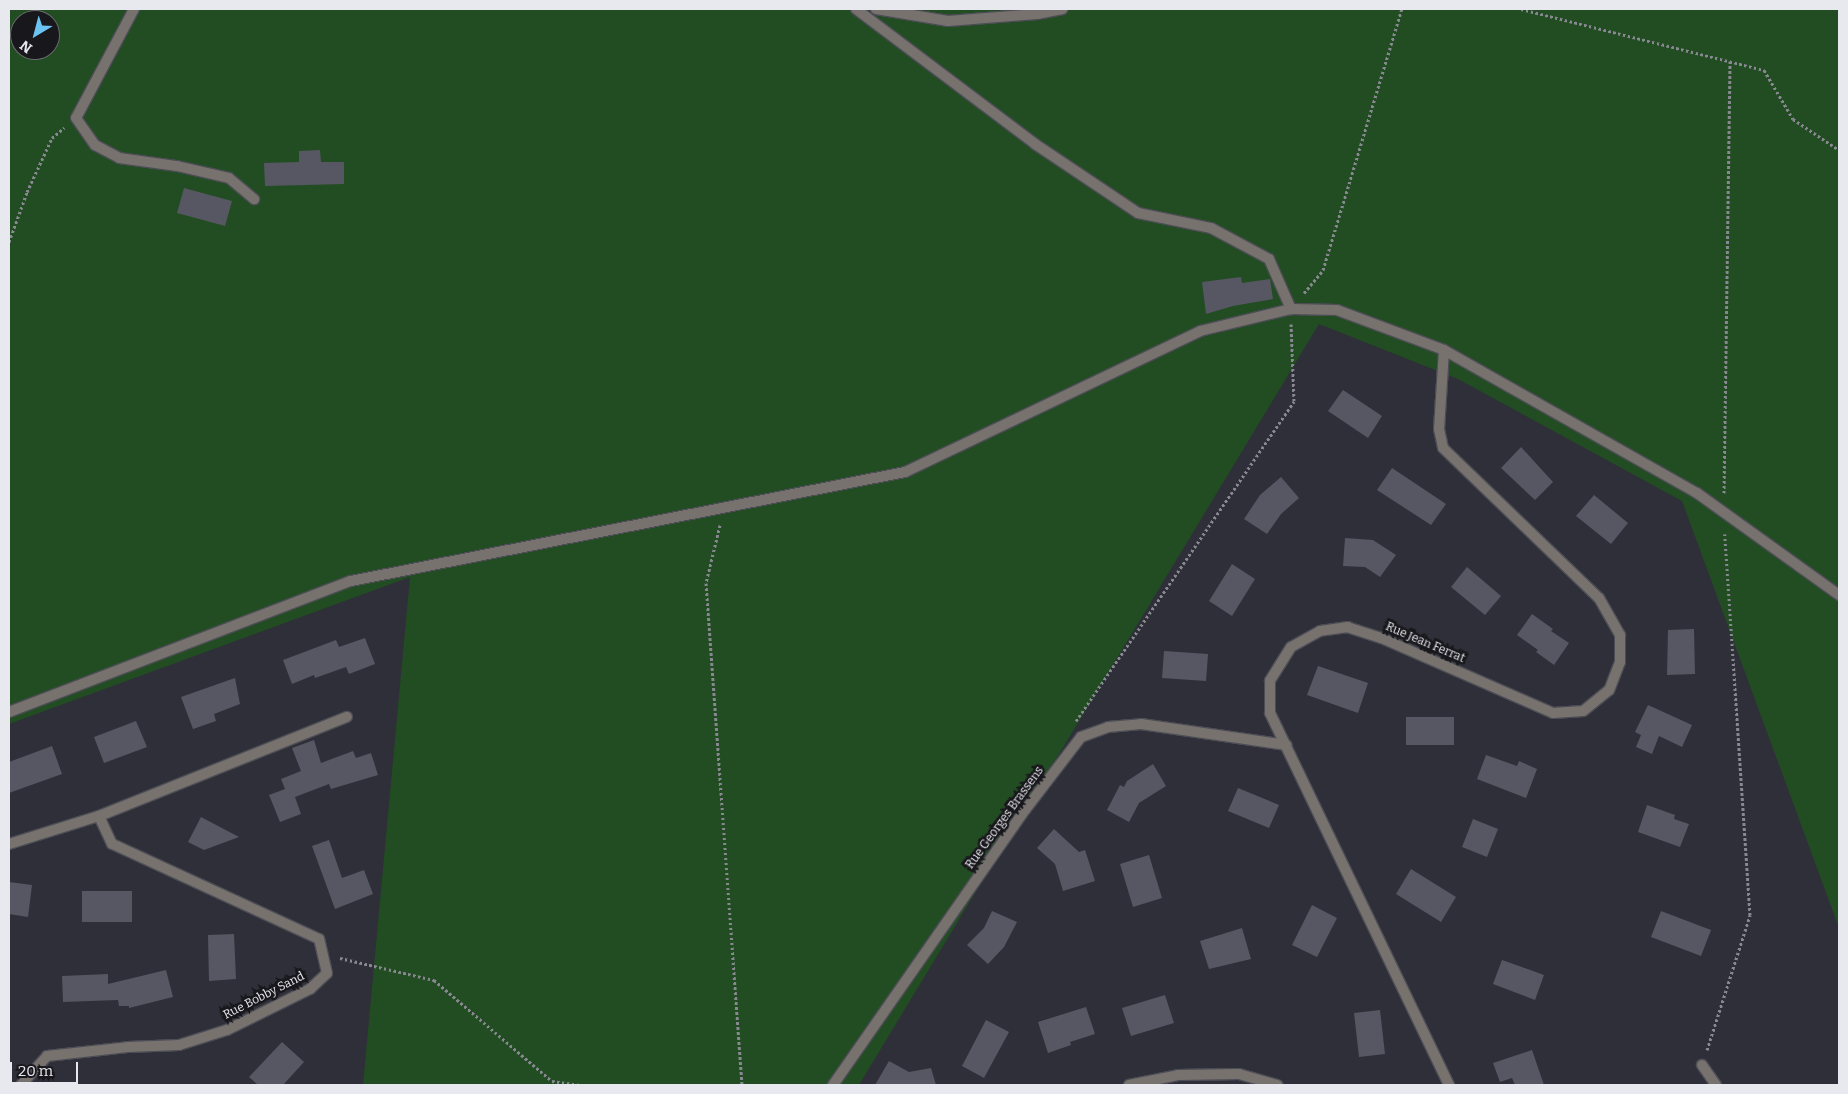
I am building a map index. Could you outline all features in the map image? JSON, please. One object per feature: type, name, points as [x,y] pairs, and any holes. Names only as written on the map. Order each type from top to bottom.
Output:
[{"type":"street","points":[[134,9],[76,118],[95,145],[119,158],[177,166],[228,178],[254,199]]},
{"type":"street","points":[[856,9],[1035,144],[1138,213],[1211,228],[1269,259],[1291,309]]},
{"type":"street","points":[[876,9],[948,21],[1037,14],[1062,9]]},
{"type":"street","points":[[9,712],[350,581],[905,472],[1200,331],[1291,309],[1337,310],[1444,350],[1697,493],[1839,594]]},
{"type":"street","name":"Rue Jean Ferrat","points":[[1444,350],[1439,429],[1443,448],[1599,598],[1620,635],[1620,662],[1609,690],[1583,712],[1553,713],[1381,638],[1348,627],[1320,631],[1292,647],[1270,681],[1270,713],[1448,1085]]},
{"type":"street","points":[[9,844],[100,816],[347,717]]},
{"type":"street","points":[[1081,737],[1108,727],[1141,724],[1286,745]]},
{"type":"street","name":"Rue Georges Brassens","points":[[833,1085],[1025,810],[1081,737]]},
{"type":"street","name":"Rue Bobby Sand","points":[[21,1085],[47,1056],[128,1047],[179,1045],[227,1030],[310,990],[326,974],[319,939],[112,844],[100,816]]},
{"type":"street","points":[[1702,1065],[1716,1085]]},
{"type":"street","points":[[1129,1085],[1178,1075],[1239,1074],[1277,1085]]},
{"type":"street","points":[[1168,1085],[1178,1075]]},
{"type":"path","points":[[1081,737],[1072,726],[1294,401],[1291,309],[1323,270],[1402,9]]},
{"type":"path","points":[[1521,9],[1764,70],[1793,119],[1839,150]]},
{"type":"path","points":[[1702,1065],[1750,915],[1724,512],[1730,61]]},
{"type":"path","points":[[9,242],[27,192],[52,138],[76,118]]},
{"type":"path","points":[[725,507],[706,583],[742,1085]]},
{"type":"path","points":[[322,954],[434,980],[552,1081],[582,1085]]},
{"type":"green space","points":[[9,9],[1839,9],[1839,928],[1682,501],[1458,379],[1319,324],[859,1085],[363,1085],[410,577],[9,724]]},
{"type":"building","points":[[320,150],[321,162],[344,162],[344,184],[265,186],[264,163],[299,162],[299,151]]},
{"type":"building","points":[[184,188],[232,201],[225,226],[177,213]]},
{"type":"building","points":[[1241,277],[1242,283],[1270,279],[1273,299],[1233,306],[1206,314],[1202,282]]},
{"type":"building","points":[[1343,390],[1382,416],[1368,438],[1328,411]]},
{"type":"building","points":[[1521,447],[1553,482],[1535,500],[1501,468]]},
{"type":"building","points":[[1392,468],[1446,504],[1431,525],[1377,490]]},
{"type":"building","points":[[1281,477],[1299,498],[1281,514],[1267,534],[1244,519],[1260,495]]},
{"type":"building","points":[[1594,495],[1628,523],[1611,544],[1576,516]]},
{"type":"building","points":[[1345,538],[1373,540],[1396,555],[1380,577],[1365,567],[1343,566]]},
{"type":"building","points":[[1232,564],[1255,579],[1232,616],[1209,601]]},
{"type":"building","points":[[1467,567],[1501,596],[1485,615],[1451,587]]},
{"type":"building","points":[[1532,614],[1553,629],[1551,631],[1569,643],[1554,665],[1536,652],[1538,650],[1517,635]]},
{"type":"building","points":[[1694,629],[1695,674],[1667,675],[1668,630]]},
{"type":"building","points":[[365,638],[375,664],[349,674],[346,667],[315,678],[314,675],[292,684],[283,660],[336,640],[339,647]]},
{"type":"building","points":[[1164,651],[1208,654],[1206,681],[1162,678]]},
{"type":"building","points":[[1318,666],[1368,683],[1358,713],[1307,695]]},
{"type":"building","points":[[235,678],[240,704],[214,714],[216,721],[193,729],[181,697]]},
{"type":"building","points":[[1648,705],[1692,725],[1682,747],[1659,736],[1652,754],[1636,747],[1641,735],[1635,732]]},
{"type":"building","points":[[1406,717],[1454,717],[1454,745],[1406,745]]},
{"type":"building","points":[[136,721],[147,747],[104,763],[94,737]]},
{"type":"building","points":[[314,740],[321,763],[353,751],[356,758],[371,753],[378,775],[331,789],[329,784],[295,797],[301,814],[280,822],[269,795],[285,789],[281,779],[301,771],[292,748]]},
{"type":"building","points":[[52,746],[62,774],[9,793],[9,762]]},
{"type":"building","points":[[1486,755],[1517,766],[1519,761],[1537,769],[1526,798],[1477,779]]},
{"type":"building","points":[[1153,764],[1166,786],[1139,803],[1129,822],[1107,810],[1120,785],[1124,787],[1127,781]]},
{"type":"building","points":[[1238,788],[1279,805],[1269,828],[1228,811]]},
{"type":"building","points":[[1647,805],[1675,815],[1674,819],[1689,824],[1680,847],[1638,832]]},
{"type":"building","points":[[201,817],[239,837],[204,850],[188,842]]},
{"type":"building","points":[[1473,819],[1498,829],[1487,857],[1462,847]]},
{"type":"building","points":[[1054,829],[1079,852],[1085,850],[1095,881],[1063,891],[1055,864],[1037,848]]},
{"type":"building","points":[[329,840],[342,878],[364,870],[373,894],[335,909],[312,846]]},
{"type":"building","points":[[1149,855],[1162,898],[1133,907],[1120,864]]},
{"type":"building","points":[[1411,869],[1456,897],[1441,922],[1396,894]]},
{"type":"building","points":[[9,882],[32,885],[28,917],[9,914]]},
{"type":"building","points":[[82,891],[132,891],[132,922],[82,922]]},
{"type":"building","points":[[1312,905],[1337,918],[1317,957],[1292,945]]},
{"type":"building","points":[[992,911],[1017,922],[1004,947],[988,964],[967,945],[984,928]]},
{"type":"building","points":[[1661,911],[1711,930],[1701,956],[1651,937]]},
{"type":"building","points":[[1242,928],[1251,959],[1209,969],[1200,941]]},
{"type":"building","points":[[234,934],[236,979],[209,981],[208,935]]},
{"type":"building","points":[[1502,960],[1544,975],[1535,1000],[1493,984]]},
{"type":"building","points":[[166,970],[173,997],[129,1008],[129,1006],[119,1006],[118,1000],[63,1002],[62,976],[108,974],[108,984]]},
{"type":"building","points":[[1165,995],[1174,1023],[1131,1036],[1122,1008]]},
{"type":"building","points":[[1086,1007],[1095,1034],[1070,1042],[1071,1045],[1048,1053],[1038,1022]]},
{"type":"building","points":[[1380,1010],[1385,1054],[1359,1057],[1354,1013]]},
{"type":"building","points":[[986,1020],[1009,1032],[984,1078],[962,1066]]},
{"type":"building","points":[[282,1042],[304,1062],[283,1085],[258,1085],[249,1077]]},
{"type":"building","points":[[1532,1050],[1544,1085],[1515,1085],[1512,1078],[1500,1082],[1493,1063]]},
{"type":"building","points":[[889,1061],[909,1072],[931,1068],[936,1085],[875,1085]]}]
